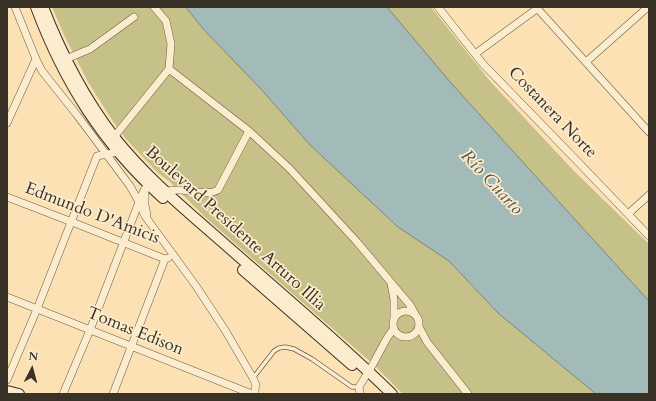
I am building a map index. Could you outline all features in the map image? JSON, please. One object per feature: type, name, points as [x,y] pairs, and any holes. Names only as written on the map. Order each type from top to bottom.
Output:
[{"type":"main road","name":"Boulevard Presidente Arturo Illia","points":[[36,7],[67,77],[93,120],[120,150],[161,193],[367,374],[392,394]]},
{"type":"main road","name":"Boulevard Presidente Arturo Illia","points":[[43,7],[58,43],[73,73],[99,116],[114,137],[120,150],[147,187],[161,193]]},
{"type":"main road","name":"Boulevard Presidente Arturo Illia","points":[[367,374],[382,394]]},
{"type":"main road","points":[[7,391],[18,394]]},
{"type":"street","points":[[15,7],[42,71],[130,186],[148,222],[196,286],[225,330],[253,378],[256,385],[253,394]]},
{"type":"street","points":[[114,137],[169,69],[171,44],[166,21],[154,7]]},
{"type":"street","name":"Costanera Norte","points":[[438,7],[483,64],[649,236]]},
{"type":"street","points":[[586,62],[648,7]]},
{"type":"street","points":[[475,54],[537,8],[649,132]]},
{"type":"street","points":[[66,59],[90,49],[134,17]]},
{"type":"street","points":[[7,123],[36,59]]},
{"type":"street","points":[[169,69],[249,131],[290,169],[357,242],[410,304],[419,320],[417,330],[408,337],[403,336],[387,338]]},
{"type":"street","points":[[161,193],[171,190],[179,190],[209,193],[218,190],[249,131]]},
{"type":"street","points":[[7,380],[72,222],[97,156],[106,155],[120,150]]},
{"type":"street","points":[[63,394],[90,330],[139,202],[147,187]]},
{"type":"street","points":[[147,187],[145,205],[148,222]]},
{"type":"street","points":[[628,214],[649,195]]},
{"type":"street","name":"Edmundo D'Amicis","points":[[7,197],[165,259]]},
{"type":"street","points":[[113,394],[165,259],[174,256]]},
{"type":"street","points":[[391,283],[394,300],[393,325],[396,332],[403,336]]},
{"type":"street","name":"Tomas Edison","points":[[7,297],[253,394]]},
{"type":"street","points":[[394,318],[400,312],[404,311],[415,314]]},
{"type":"street","points":[[359,390],[394,328]]},
{"type":"street","points":[[417,330],[468,394]]},
{"type":"lane","points":[[253,378],[274,351],[285,347],[312,359],[352,387],[359,390]]},
{"type":"shaded area","points":[[52,7],[186,7],[205,31],[261,89],[310,145],[398,227],[449,261],[498,313],[596,394],[403,394],[373,364],[206,218],[170,182],[158,173],[126,139],[88,82],[65,37]]},
{"type":"shaded area","points":[[387,7],[431,7],[489,80],[573,170],[649,244],[649,301],[451,83]]},
{"type":"water","name":"Río Cuarto","points":[[186,7],[387,7],[451,83],[649,301],[649,394],[596,394],[498,313],[449,261],[398,227],[310,145],[261,89],[205,31]]}]
